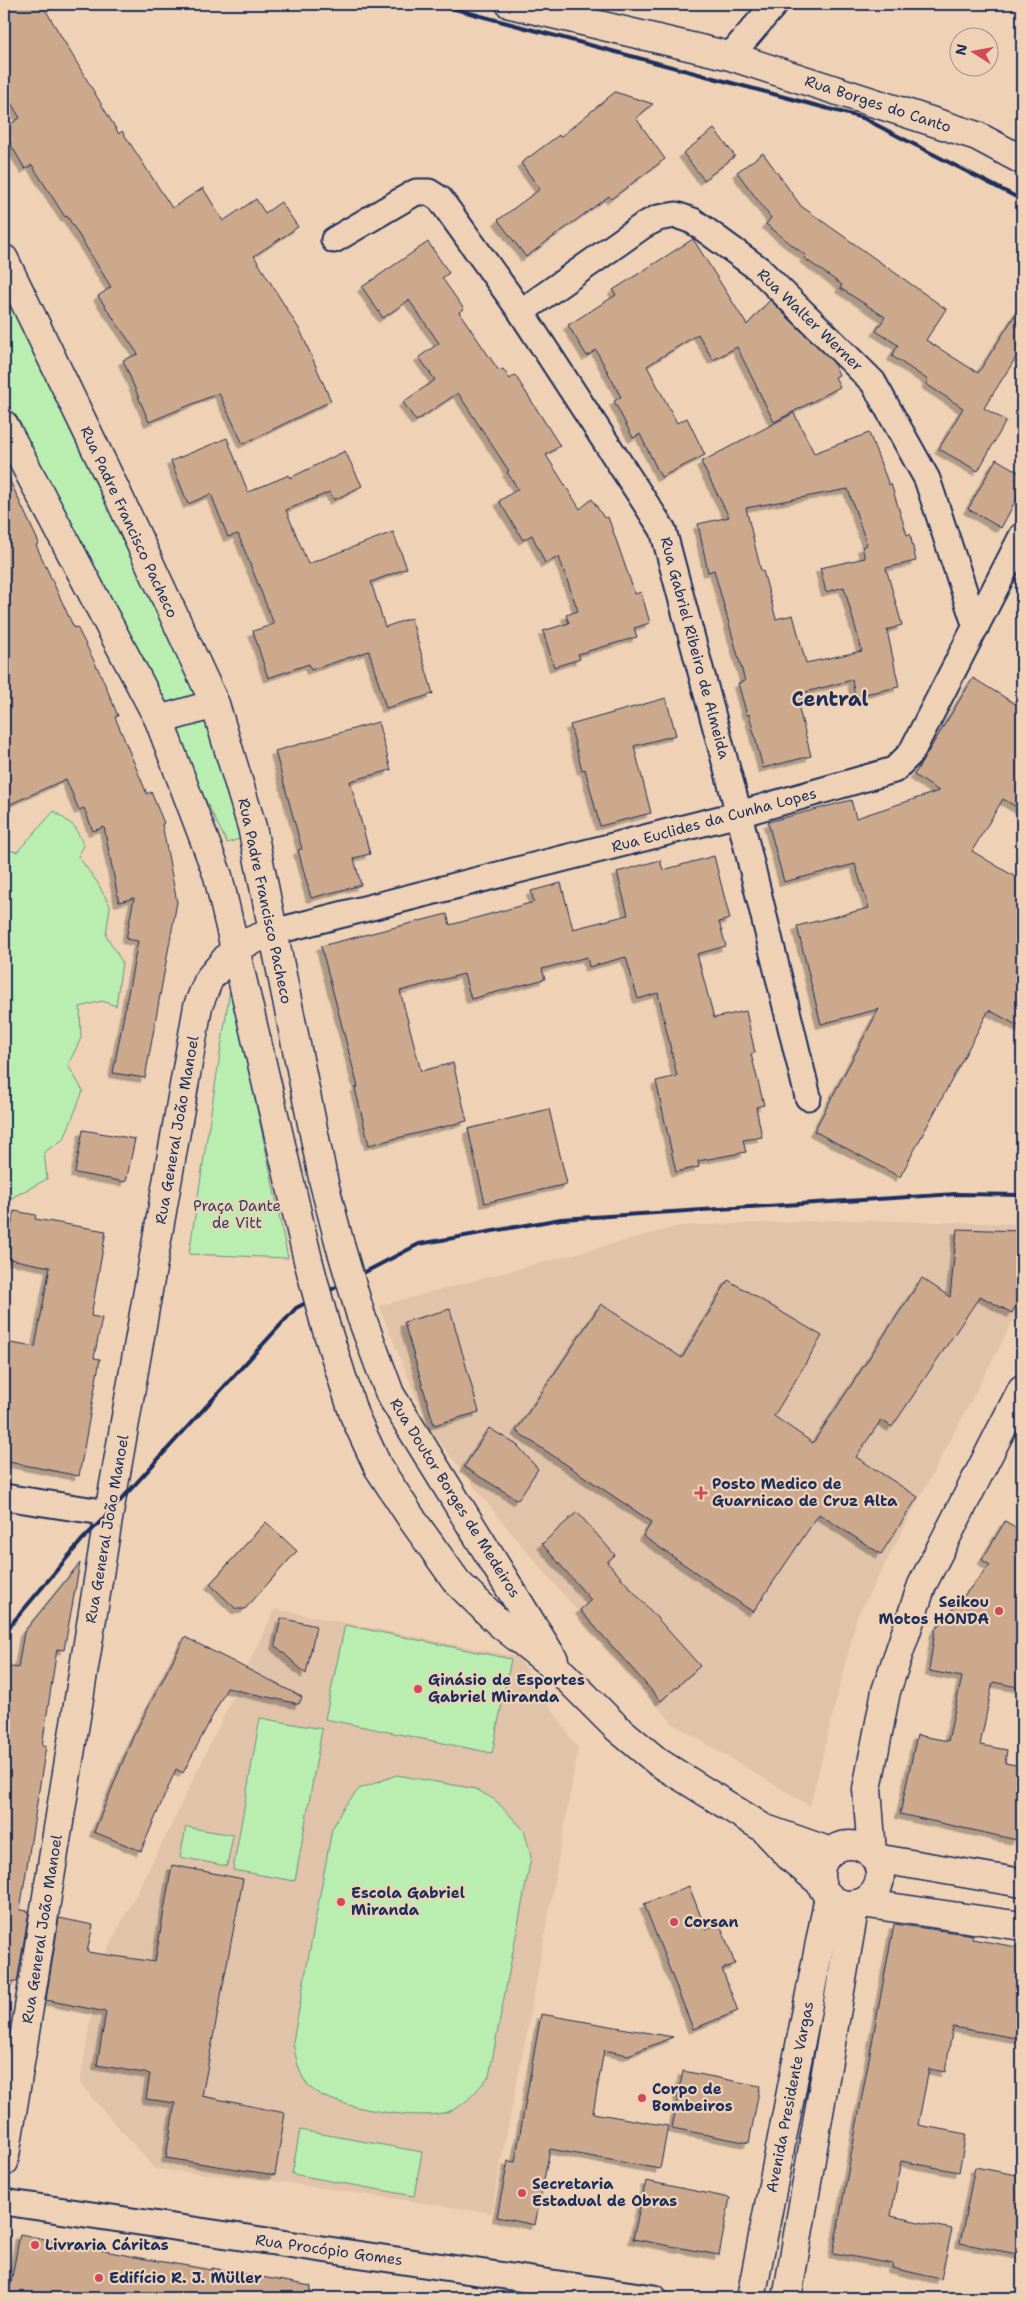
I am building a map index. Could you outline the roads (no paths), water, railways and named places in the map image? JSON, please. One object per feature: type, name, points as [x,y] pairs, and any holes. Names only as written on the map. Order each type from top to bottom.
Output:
[{"type":"main road","name":"Rua Borges do Canto","points":[[510,4],[730,56],[977,136],[1022,160]]},
{"type":"main road","name":"Rua Padre Francisco Pacheco","points":[[4,259],[112,482],[214,704],[252,827],[324,1183],[361,1316]]},
{"type":"main road","points":[[4,425],[159,720],[218,876],[236,947]]},
{"type":"main road","points":[[159,720],[214,704]]},
{"type":"main road","name":"Rua General João Manoel","points":[[4,2162],[109,1514],[198,1006],[209,979],[236,947],[273,932]]},
{"type":"main road","name":"Rua Doutor Borges de Medeiros","points":[[236,947],[308,1260],[325,1324],[354,1415],[378,1467],[457,1582],[500,1623],[563,1674],[616,1727],[658,1762],[763,1828],[825,1890]]},
{"type":"main road","name":"Rua Doutor Borges de Medeiros","points":[[361,1316],[390,1394],[563,1674]]},
{"type":"main road","points":[[1022,1389],[922,1585],[886,1690],[867,1789],[835,1850],[824,1861],[820,1872],[825,1890],[841,1904],[858,1904],[1022,1926]]},
{"type":"main road","points":[[354,1415],[390,1394]]},
{"type":"main road","points":[[858,1904],[872,1896],[879,1884],[880,1871],[874,1856],[867,1789]]},
{"type":"main road","name":"Rua Doutor Borges de Medeiros","points":[[763,1828],[835,1850]]},
{"type":"main road","points":[[835,1850],[856,1846],[874,1856],[1022,1883]]},
{"type":"main road","name":"Avenida Presidente Vargas","points":[[751,2298],[825,1890]]},
{"type":"main road","name":"Avenida Presidente Vargas","points":[[787,2298],[858,1904]]},
{"type":"street","points":[[730,56],[775,4]]},
{"type":"street","name":"Rua Gabriel Ribeiro de Almeida","points":[[334,240],[416,192],[429,192],[440,199],[521,312],[663,530],[739,814],[808,1097]]},
{"type":"street","name":"Rua Walter Werner","points":[[521,312],[644,225],[658,218],[676,215],[693,221],[759,269],[874,382],[927,478],[976,627]]},
{"type":"street","name":"Rua Euclides da Cunha Lopes","points":[[273,932],[739,814],[894,770],[911,753],[1022,536]]},
{"type":"street","points":[[4,1497],[109,1514]]},
{"type":"street","name":"Rua Procópio Gomes","points":[[4,2202],[654,2298]]},
{"type":"railway","points":[[436,4],[863,118],[1022,200]]},
{"type":"railway","points":[[4,1633],[82,1540],[109,1513],[296,1308],[419,1244],[561,1219],[956,1194],[1022,1195]]},
{"type":"place","name":"Posto Medico de Guarnicao de Cruz Alta","points":[[701,1493]]},
{"type":"place","name":"Seikou Motos HONDA","points":[[999,1611]]},
{"type":"place","name":"Ginásio de Esportes Gabriel Miranda","points":[[418,1689]]},
{"type":"place","name":"Escola Gabriel Miranda","points":[[341,1902]]},
{"type":"place","name":"Corsan","points":[[674,1922]]},
{"type":"place","name":"Corpo de Bombeiros","points":[[642,2098]]},
{"type":"place","name":"Secretaria Estadual de Obras","points":[[522,2193]]},
{"type":"place","name":"Livraria Cáritas","points":[[35,2245]]},
{"type":"place","name":"Edifício R. J. Müller","points":[[99,2278]]},
{"type":"district","name":"Central","points":[[830,699]]},
{"type":"park label","name":"Praça Dante de Vitt","points":[[237,1214]]}]
